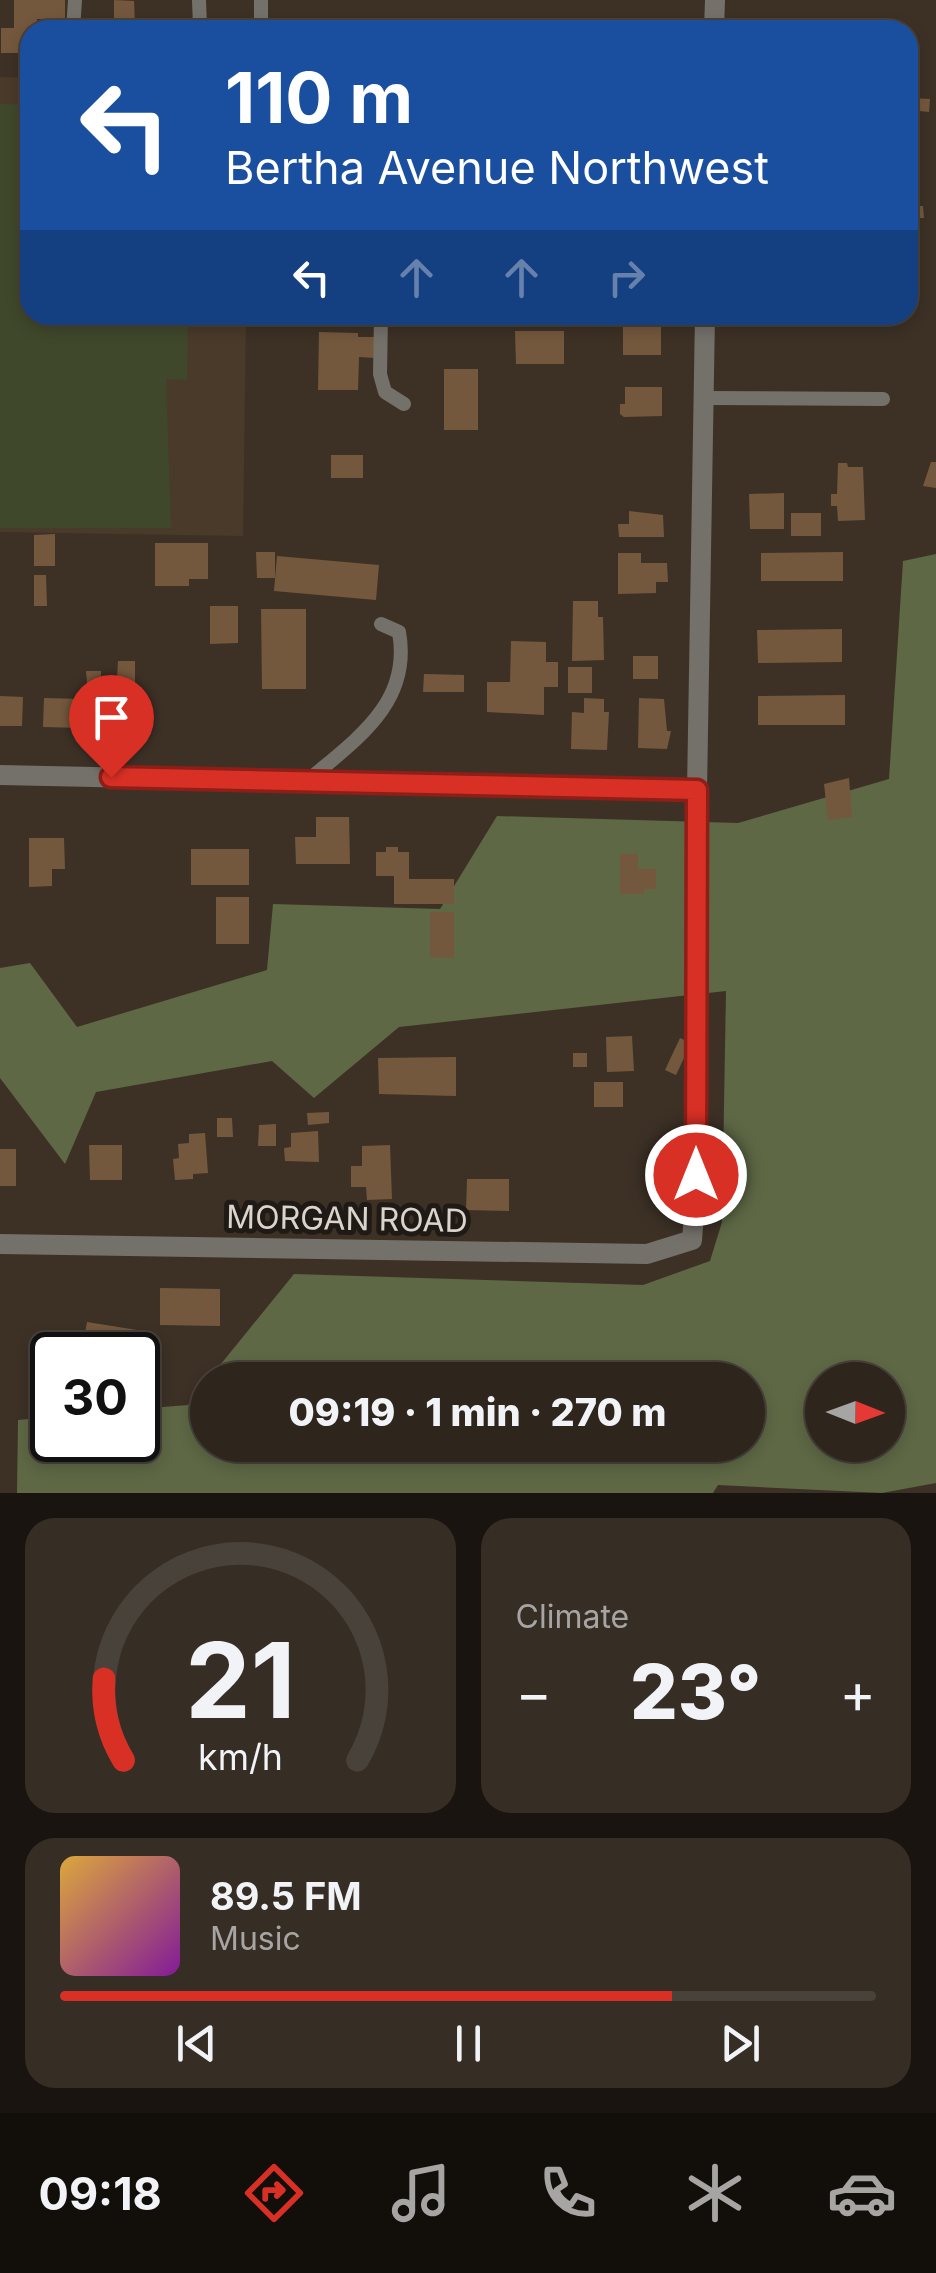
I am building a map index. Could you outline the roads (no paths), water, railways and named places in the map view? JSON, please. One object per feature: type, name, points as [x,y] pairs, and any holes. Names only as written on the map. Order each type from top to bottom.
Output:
[{"type":"street","points":[[0,775],[697,790],[705,325]]},
{"type":"street","name":"MORGAN ROAD","points":[[0,1244],[647,1254],[692,1240],[696,1184],[697,790]]},
{"type":"lane","points":[[381,325],[380,374],[385,392],[404,404]]},
{"type":"lane","points":[[704,398],[882,399]]},
{"type":"lane","points":[[306,782],[359,736],[383,710],[398,683],[403,655],[398,632],[381,624]]}]
